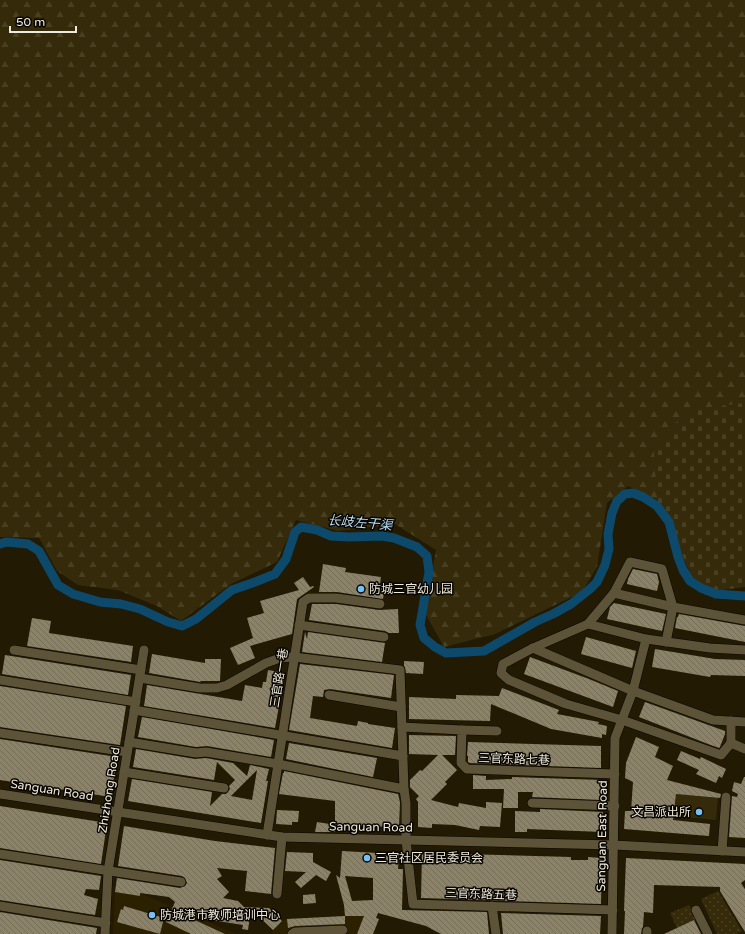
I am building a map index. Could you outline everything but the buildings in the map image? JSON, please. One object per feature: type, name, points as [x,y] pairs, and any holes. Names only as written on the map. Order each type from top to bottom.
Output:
[{"type":"street","points":[[666,642],[673,607],[662,569],[630,562],[614,594],[588,624],[533,648],[503,664],[501,673],[509,680],[566,704],[622,720],[721,754],[731,743],[731,721]]},
{"type":"street","points":[[614,594],[673,607],[745,620]]},
{"type":"street","name":"三官路一巷","points":[[267,835],[303,602],[309,598],[336,598],[380,604]]},
{"type":"street","points":[[588,624],[646,639],[710,648],[745,650]]},
{"type":"street","points":[[299,625],[384,637]]},
{"type":"street","points":[[622,720],[633,691],[646,639]]},
{"type":"street","points":[[533,648],[633,691],[713,720],[745,722]]},
{"type":"street","points":[[14,650],[140,674],[202,688],[217,688],[227,685],[266,663],[280,658],[294,657],[400,670],[404,790],[406,803],[406,840]]},
{"type":"street","name":"Zhizhong Road","points":[[106,934],[108,871],[144,650]]},
{"type":"street","points":[[0,680],[135,706],[200,721],[403,756]]},
{"type":"street","points":[[329,695],[401,707]]},
{"type":"street","name":"Sanguan East Road","points":[[612,934],[615,738],[622,720]]},
{"type":"street","points":[[402,727],[497,731]]},
{"type":"street","name":"三官东路七巷","points":[[462,730],[461,763],[467,769],[615,774]]},
{"type":"street","points":[[0,733],[127,752]]},
{"type":"street","points":[[129,742],[196,753],[206,752],[278,764],[404,790]]},
{"type":"street","points":[[731,743],[745,749]]},
{"type":"street","points":[[124,772],[224,788]]},
{"type":"street","name":"Sanguan Road","points":[[0,794],[282,837],[614,845],[745,852]]},
{"type":"street","points":[[722,851],[726,797]]},
{"type":"street","points":[[532,803],[614,806]]},
{"type":"street","points":[[277,894],[282,837]]},
{"type":"street","name":"三官东路五巷","points":[[406,840],[413,904],[613,910]]},
{"type":"street","points":[[0,854],[181,882]]},
{"type":"street","points":[[0,906],[106,923]]},
{"type":"street","points":[[492,906],[496,934]]},
{"type":"street","points":[[696,910],[708,934]]},
{"type":"street","points":[[292,934],[295,932],[344,930]]},
{"type":"shaded area","name":"防城港市教师培训中心","points":[[115,892],[140,896],[140,893],[236,934],[113,934]]},
{"type":"shaded area","points":[[371,900],[373,934],[272,934],[273,930],[282,921],[287,919],[345,916],[344,901]]},
{"type":"green space","points":[[0,0],[745,0],[745,551],[704,586],[693,579],[676,541],[672,521],[657,500],[628,486],[607,503],[597,567],[582,592],[495,634],[444,647],[425,613],[436,550],[395,524],[338,531],[296,520],[277,562],[231,584],[181,621],[157,606],[118,590],[78,585],[57,571],[39,538],[0,537]]},
{"type":"green space","points":[[745,403],[745,587],[715,591],[693,579],[676,541],[672,521],[657,500],[654,452],[675,423],[700,408]]},
{"type":"green space","points":[[676,794],[718,798],[716,820],[674,816]]},
{"type":"green space","points":[[718,891],[742,931],[737,934],[717,934],[701,899]]},
{"type":"green space","points":[[689,905],[696,919],[677,928],[670,913]]},
{"type":"waterway","name":"长歧左干渠","points":[[0,544],[6,542],[28,544],[39,551],[58,585],[73,594],[100,602],[121,604],[140,609],[168,622],[182,626],[196,619],[232,590],[275,574],[286,559],[295,532],[301,527],[317,530],[331,536],[382,536],[394,538],[417,547],[427,556],[429,572],[420,625],[424,638],[435,647],[446,653],[484,651],[535,622],[571,604],[597,582],[605,565],[609,549],[608,534],[612,513],[617,501],[625,494],[633,493],[643,497],[657,506],[669,522],[678,557],[683,570],[690,581],[701,588],[716,594],[745,596]]},
{"type":"place","name":"防城三官幼儿园","points":[[361,589]]},
{"type":"place","name":"文昌派出所","points":[[699,812]]},
{"type":"place","name":"三官社区居民委员会","points":[[367,858]]},
{"type":"place","name":"防城港市教师培训中心","points":[[152,915]]}]
